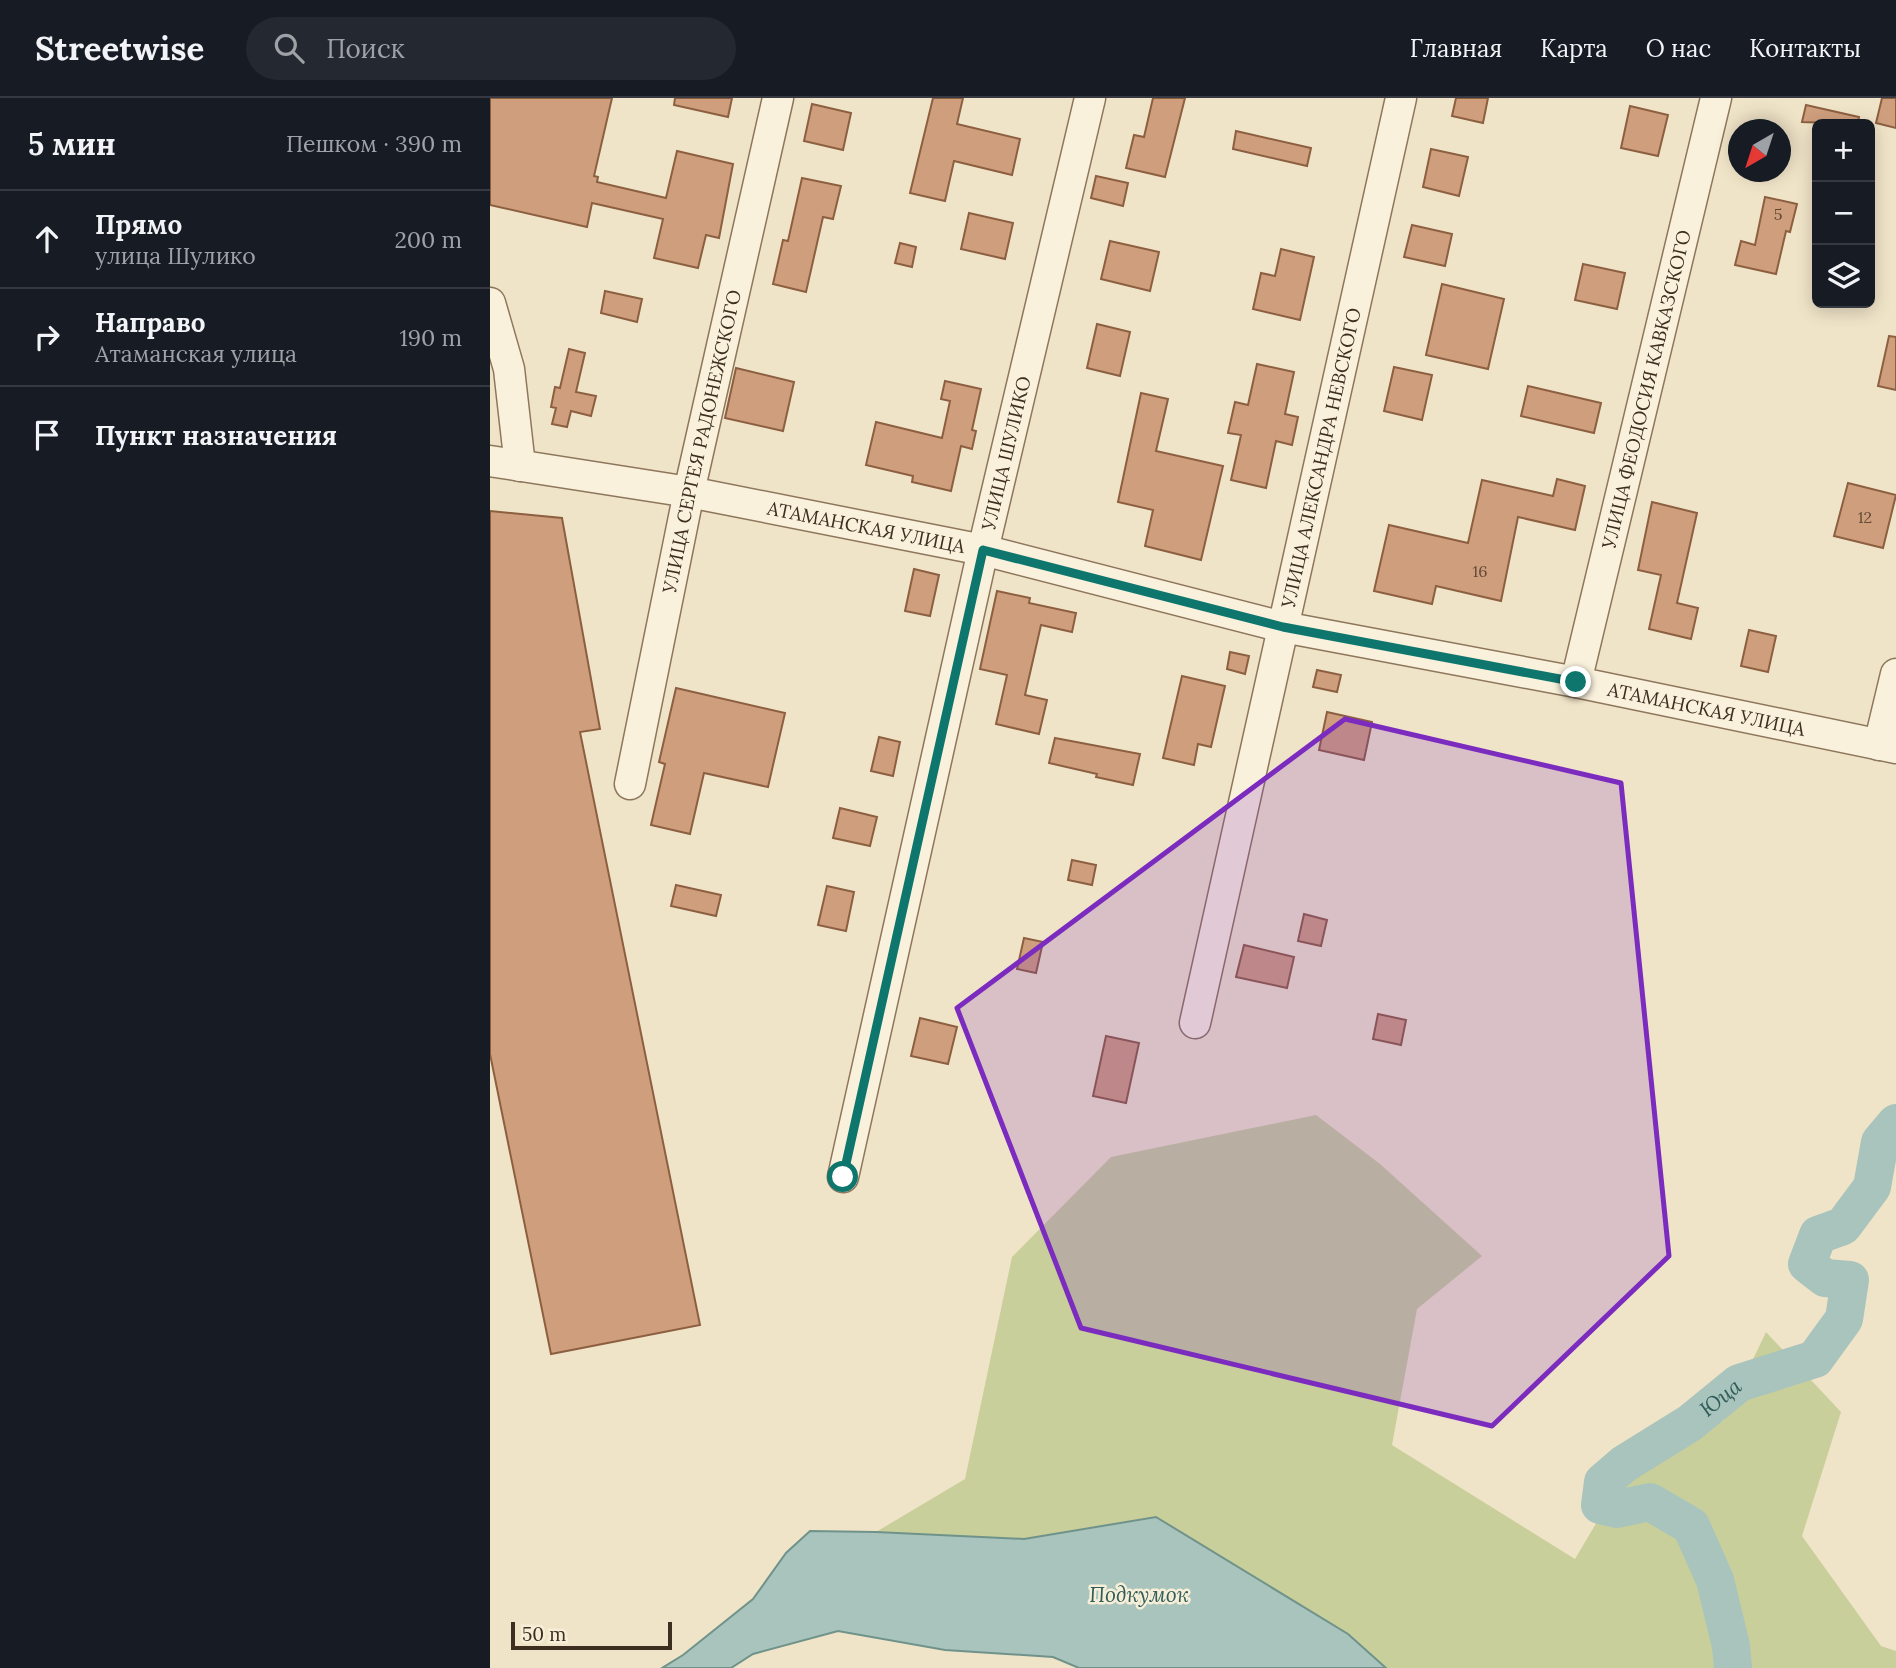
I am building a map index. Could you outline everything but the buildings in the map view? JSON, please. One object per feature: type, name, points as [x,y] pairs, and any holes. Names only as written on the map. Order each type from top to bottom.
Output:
[{"type":"street","name":"УЛИЦА СЕРГЕЯ РАДОНЕЖСКОГО","points":[[629,784],[689,492],[778,98]]},
{"type":"street","name":"УЛИЦА ШУЛИКО","points":[[843,1177],[983,550],[1090,98]]},
{"type":"street","name":"УЛИЦА АЛЕКСАНДРА НЕВСКОГО","points":[[1195,1023],[1401,98]]},
{"type":"street","name":"УЛИЦА ФЕОДОСИЯ КАВКАЗСКОГО","points":[[1576,682],[1716,98]]},
{"type":"street","points":[[490,303],[520,466]]},
{"type":"street","name":"АТАМАНСКАЯ УЛИЦА","points":[[490,461],[689,492],[983,550],[1283,627],[1576,682],[1887,747]]},
{"type":"street","points":[[1887,747],[1896,674]]},
{"type":"highlighted area","points":[[1345,719],[1621,783],[1669,1256],[1492,1426],[1081,1328],[957,1008]]},
{"type":"green space","points":[[1316,1115],[1380,1164],[1482,1256],[1417,1309],[1392,1445],[1575,1559],[1617,1488],[1647,1463],[1724,1420],[1766,1332],[1841,1412],[1802,1536],[1881,1646],[1896,1651],[1896,1668],[1386,1668],[1348,1634],[1156,1517],[1024,1539],[876,1532],[965,1479],[1012,1257],[1111,1157]]},
{"type":"water","name":"Подкумок","points":[[1156,1517],[1348,1634],[1386,1668],[1079,1668],[1053,1657],[945,1650],[838,1631],[753,1654],[731,1668],[662,1668],[683,1655],[753,1599],[786,1553],[810,1531],[1024,1539]]},
{"type":"waterway","name":"Юца","points":[[1733,1668],[1731,1646],[1715,1580],[1691,1526],[1650,1502],[1617,1509],[1600,1505],[1603,1482],[1624,1464],[1690,1423],[1739,1383],[1815,1359],[1844,1319],[1850,1280],[1825,1278],[1807,1264],[1818,1235],[1843,1226],[1872,1187],[1880,1142],[1896,1123]]},
{"type":"route","points":[[843,1177],[983,550],[1283,627],[1576,682]]}]
